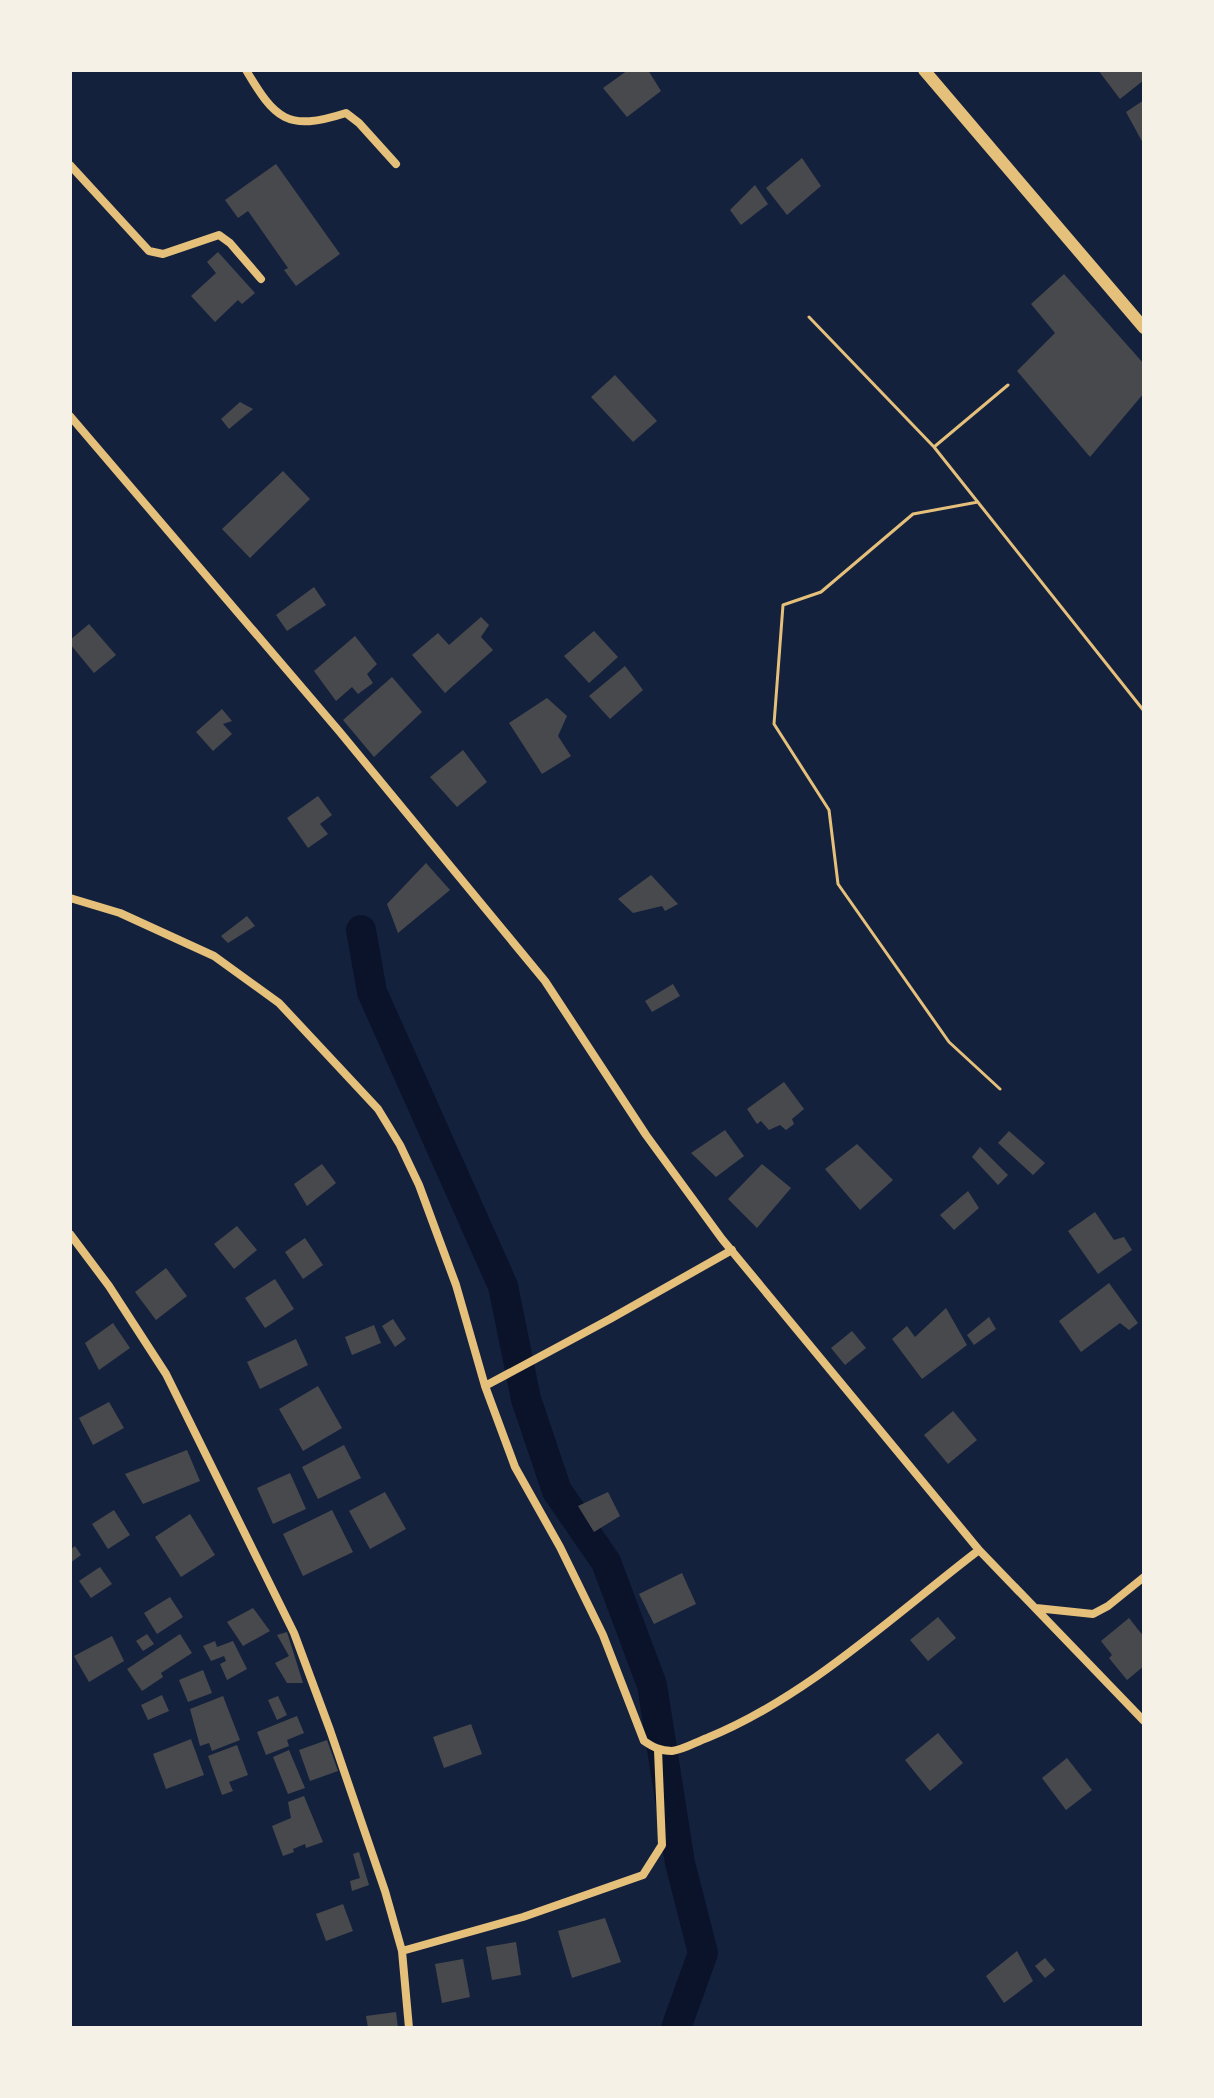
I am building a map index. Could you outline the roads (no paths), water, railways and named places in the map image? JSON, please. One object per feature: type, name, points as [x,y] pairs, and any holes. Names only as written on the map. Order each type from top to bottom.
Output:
[{"type":"street","points":[[246,70],[272,110],[284,119],[309,120],[346,113],[396,164]]},
{"type":"street","points":[[924,70],[1144,328]]},
{"type":"street","points":[[70,165],[149,251],[163,254],[219,235],[230,243],[261,279]]},
{"type":"street","points":[[70,416],[347,741],[545,981],[646,1135],[732,1250],[979,1550],[1144,1721]]},
{"type":"street","points":[[70,898],[120,913],[214,956],[279,1003],[378,1109],[419,1185],[456,1285],[485,1386],[515,1467],[560,1547],[603,1635],[644,1741],[658,1750],[675,1751],[743,1723],[791,1694],[979,1550]]},
{"type":"street","points":[[70,1234],[109,1286],[166,1374],[294,1633],[340,1757],[402,1951],[409,2028]]},
{"type":"street","points":[[485,1386],[732,1250]]},
{"type":"street","points":[[1035,1608],[1093,1614],[1144,1577]]},
{"type":"street","points":[[402,1951],[523,1917],[643,1875],[662,1845],[658,1750]]},
{"type":"waterway","points":[[361,930],[372,992],[503,1286],[526,1399],[557,1491],[606,1562],[652,1685],[680,1863],[703,1953],[676,2028]]}]
